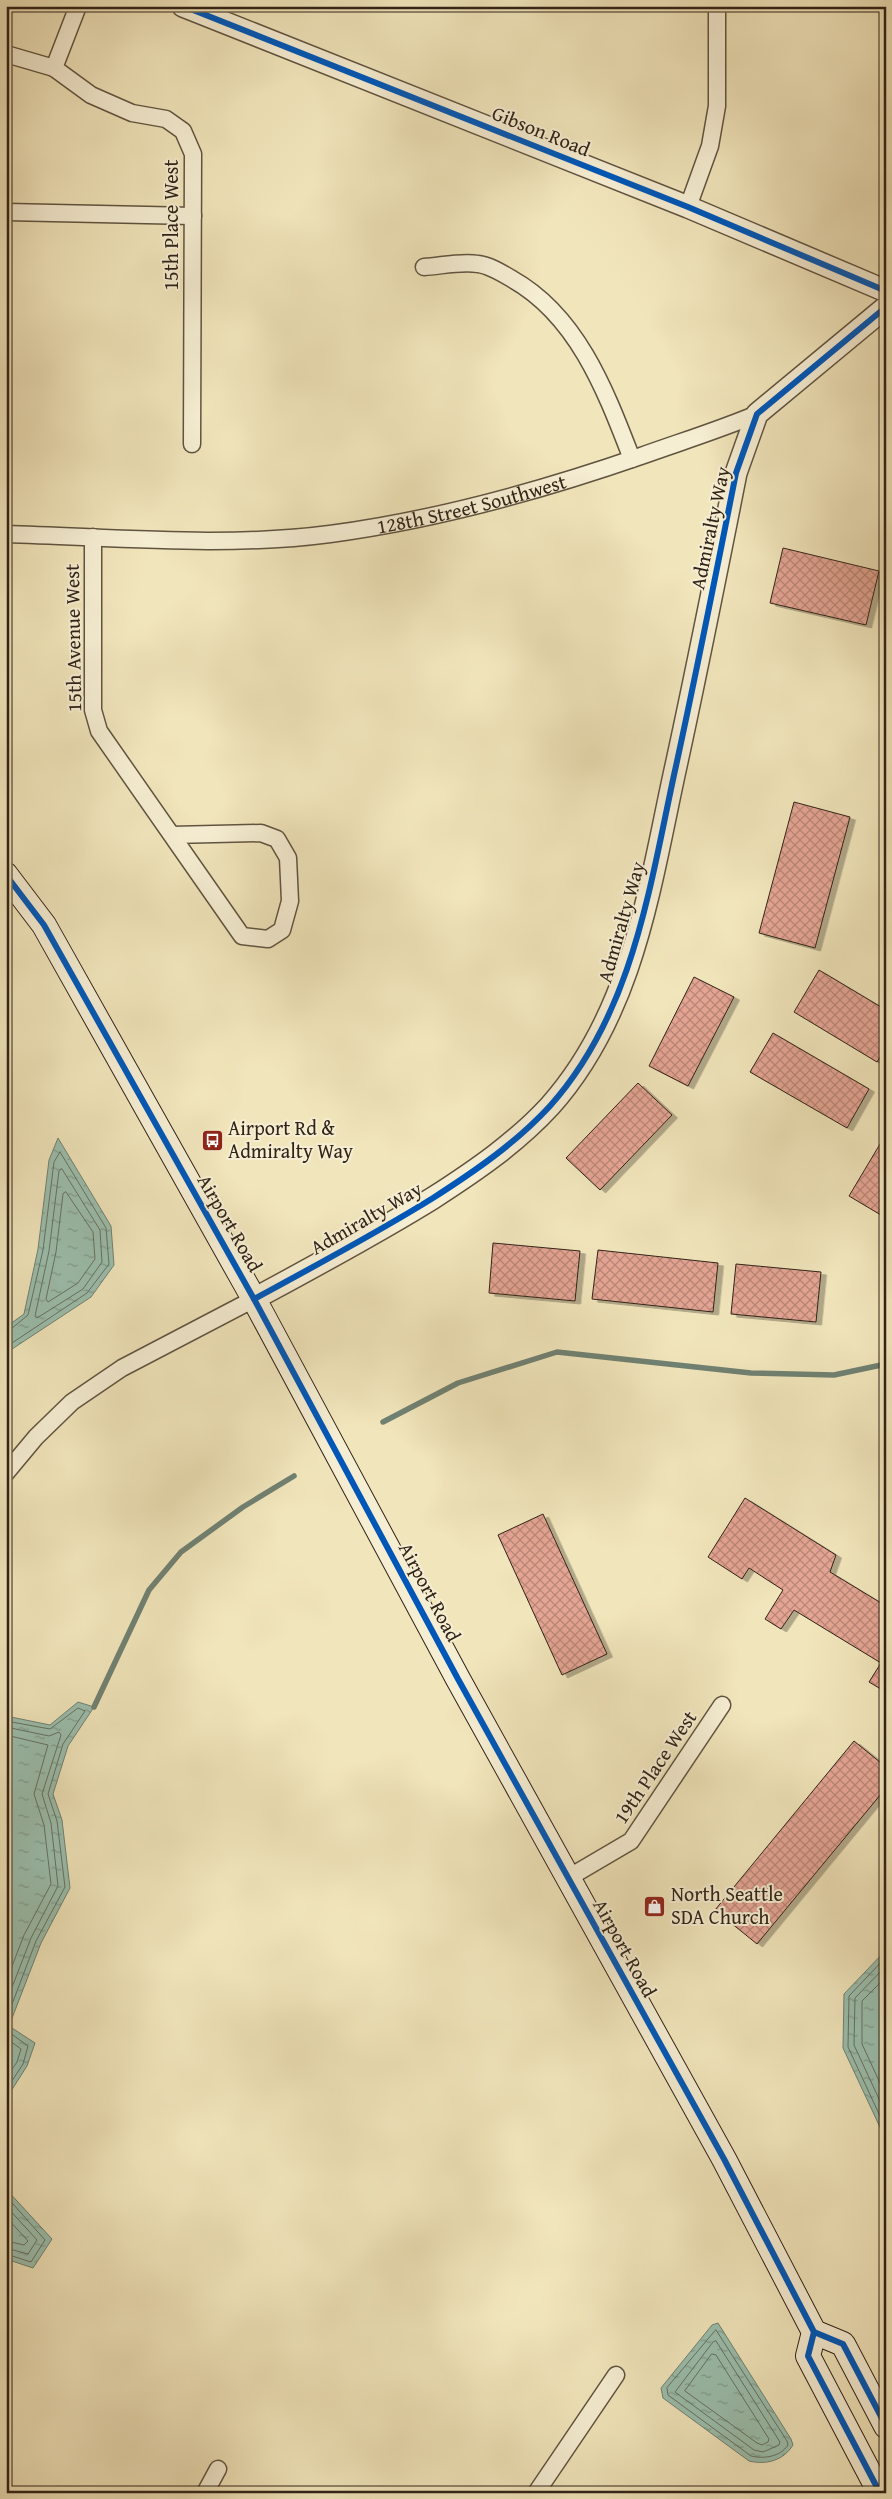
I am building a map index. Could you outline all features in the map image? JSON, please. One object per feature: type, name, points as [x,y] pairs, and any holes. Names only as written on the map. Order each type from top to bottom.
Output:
[{"type":"main road","name":"Airport Road","points":[[6,875],[44,925],[73,980],[254,1298],[568,1878],[724,2159],[814,2332]]},
{"type":"main road","points":[[880,2493],[808,2356],[814,2332],[843,2344],[886,2426]]},
{"type":"street","points":[[54,68],[78,6]]},
{"type":"street","name":"Gibson Road","points":[[183,6],[688,207],[886,291]]},
{"type":"street","points":[[688,207],[710,146],[717,106],[717,6]]},
{"type":"street","name":"15th Place West","points":[[6,54],[54,68],[91,95],[132,113],[166,119],[183,131],[193,154],[192,444]]},
{"type":"street","points":[[6,212],[193,216]]},
{"type":"street","points":[[424,267],[478,264],[501,272],[528,288],[552,310],[575,338],[605,390],[632,459]]},
{"type":"street","name":"128th Street Southwest","points":[[6,534],[232,541],[329,534],[427,518],[563,483],[716,431],[757,414],[886,308]]},
{"type":"street","name":"Admiralty Way","points":[[6,1473],[36,1437],[72,1402],[122,1368],[374,1235],[466,1177],[514,1141],[549,1107],[580,1069],[608,1020],[641,928],[736,473],[757,414]]},
{"type":"street","name":"15th Avenue West","points":[[93,537],[93,710],[99,731],[242,936],[268,939],[282,930],[290,902],[288,858],[277,839],[261,833],[172,835]]},
{"type":"street","name":"19th Place West","points":[[568,1878],[631,1840],[722,1705]]},
{"type":"street","points":[[536,2493],[616,2375]]},
{"type":"street","points":[[205,2493],[218,2469]]},
{"type":"water","points":[[58,1138],[111,1226],[114,1265],[91,1297],[6,1353],[6,1327],[24,1314],[38,1249],[49,1160]]},
{"type":"water","points":[[78,1702],[94,1707],[68,1746],[53,1794],[62,1820],[70,1888],[41,1943],[9,2026],[35,2043],[27,2066],[6,2099],[6,1716],[50,1725]]},
{"type":"water","points":[[886,1950],[886,2140],[843,2048],[844,1994]]},
{"type":"water","points":[[6,2189],[52,2239],[33,2268],[6,2259]]},
{"type":"water","points":[[718,2323],[791,2439],[793,2445],[779,2458],[768,2462],[749,2461],[663,2398],[661,2388],[712,2325]]},
{"type":"building","points":[[783,548],[879,571],[866,625],[770,603]]},
{"type":"building","points":[[794,802],[850,817],[815,948],[759,933]]},
{"type":"building","points":[[819,970],[886,1010],[886,1048],[877,1062],[794,1012]]},
{"type":"building","points":[[694,977],[734,997],[688,1086],[649,1066]]},
{"type":"building","points":[[773,1033],[869,1089],[847,1128],[750,1072]]},
{"type":"building","points":[[638,1083],[672,1115],[600,1190],[566,1158]]},
{"type":"building","points":[[886,1134],[886,1218],[849,1196]]},
{"type":"building","points":[[493,1243],[580,1251],[575,1301],[489,1293]]},
{"type":"building","points":[[598,1250],[718,1263],[713,1312],[592,1299]]},
{"type":"building","points":[[736,1264],[821,1272],[816,1322],[731,1314]]},
{"type":"building","points":[[745,1498],[836,1555],[830,1572],[886,1606],[886,1692],[869,1682],[881,1663],[794,1610],[781,1629],[765,1619],[783,1590],[749,1568],[742,1579],[708,1557]]},
{"type":"building","points":[[543,1514],[607,1654],[562,1675],[498,1535]]},
{"type":"building","points":[[854,1741],[886,1767],[886,1788],[757,1944],[715,1910]]},
{"type":"waterway","points":[[383,1422],[458,1383],[557,1352],[751,1373],[834,1375],[886,1364]]},
{"type":"waterway","points":[[94,1707],[149,1590],[181,1552],[243,1507],[294,1476]]},
{"type":"cycle path","points":[[183,6],[688,207],[886,291]]},
{"type":"cycle path","points":[[254,1299],[345,1250],[433,1198],[480,1167],[537,1119],[550,1106],[578,1070],[600,1032],[619,991],[633,950],[656,863],[736,473],[757,414],[886,307]]},
{"type":"cycle path","points":[[6,875],[44,925],[254,1299],[458,1679],[724,2159],[814,2332],[843,2344],[886,2426]]},
{"type":"cycle path","points":[[814,2332],[808,2356],[880,2493]]},
{"type":"place","name":"Airport Rd & Admiralty Way","points":[[212,1140]]},
{"type":"place","name":"North Seattle SDA Church","points":[[655,1906]]}]
